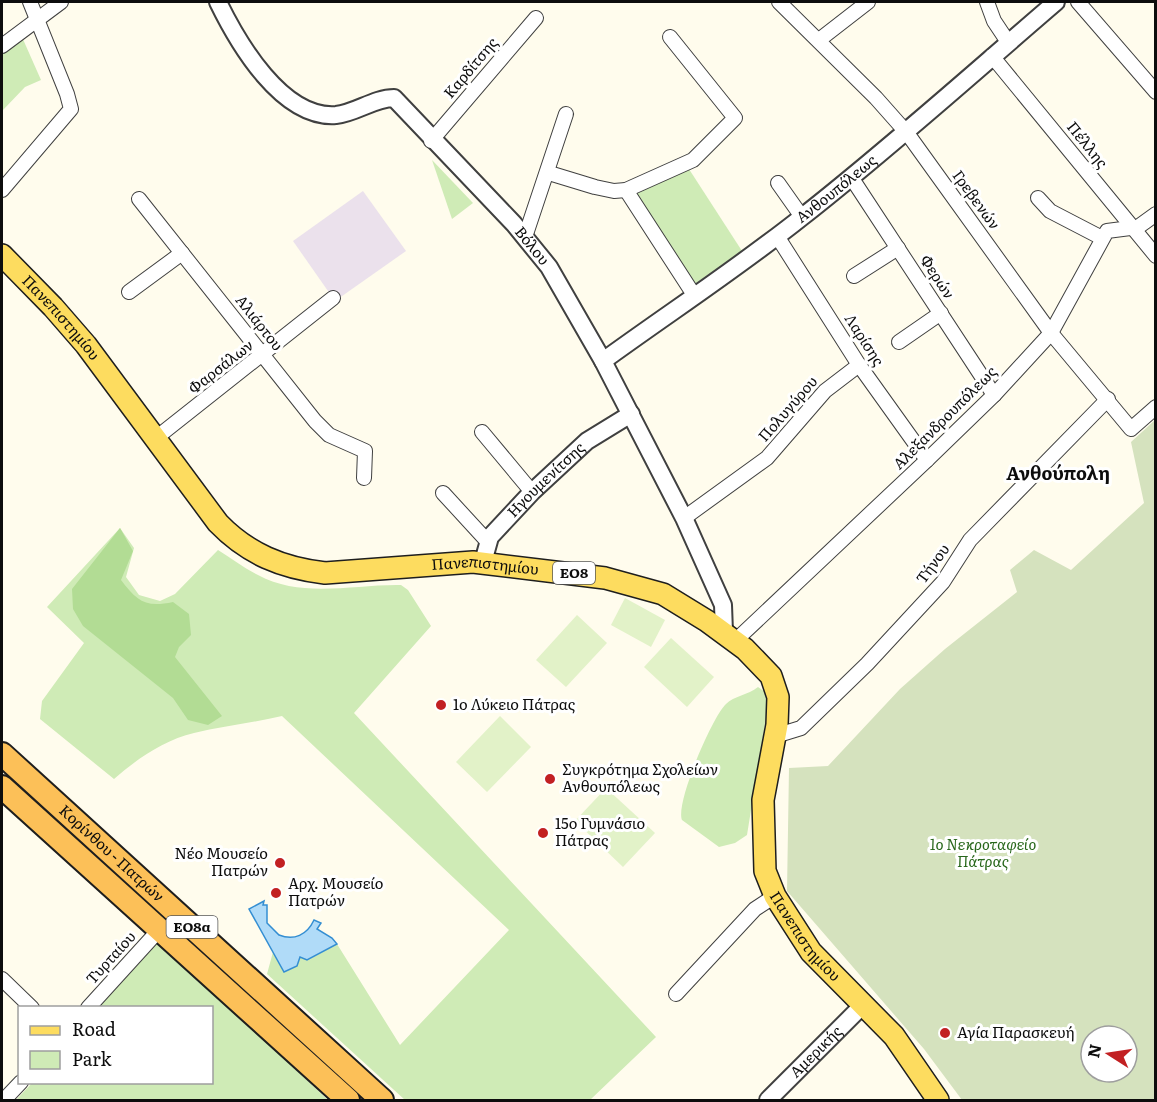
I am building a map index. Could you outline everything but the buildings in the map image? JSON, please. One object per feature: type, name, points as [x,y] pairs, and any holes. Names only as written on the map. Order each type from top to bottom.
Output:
[{"type":"highway","name":"Κορίνθου - Πατρών","points":[[2,754],[382,1101]]},
{"type":"highway","name":"Κορίνθου - Πατρών","points":[[2,787],[348,1101]]},
{"type":"main road","name":"Πανεπιστημίου","points":[[2,255],[53,307],[86,345],[218,523],[240,544],[278,564],[302,571],[342,574],[437,563],[486,552],[649,588],[672,598],[730,636],[763,666],[774,681],[779,707],[763,800],[765,871],[775,896],[811,952],[894,1036],[938,1101]]},
{"type":"street","points":[[2,190],[71,109],[30,2]]},
{"type":"street","points":[[2,46],[36,18],[61,2]]},
{"type":"street","name":"Βόλου","points":[[219,2],[262,72],[277,90],[289,99],[313,110],[332,115],[351,112],[385,98],[394,98],[431,141],[525,237],[549,267],[631,414],[684,518],[721,598],[730,636]]},
{"type":"street","name":"Γρεβενών","points":[[779,2],[819,40],[907,132],[1051,333],[1131,429],[1155,406]]},
{"type":"street","points":[[819,40],[868,2]]},
{"type":"street","points":[[987,2],[994,21],[1008,42]]},
{"type":"street","name":"Ανθουπόλεως","points":[[603,361],[802,217],[907,132],[1056,2]]},
{"type":"street","points":[[1078,2],[1155,92]]},
{"type":"street","name":"Καρδίτσης","points":[[431,141],[536,18]]},
{"type":"street","points":[[549,173],[595,188],[626,190],[693,160],[735,118],[670,38]]},
{"type":"street","name":"Πέλλης","points":[[992,56],[1155,256]]},
{"type":"street","points":[[525,237],[549,173],[566,114]]},
{"type":"street","name":"Φερών","points":[[851,177],[994,395]]},
{"type":"street","points":[[778,183],[802,217]]},
{"type":"street","points":[[626,190],[693,295]]},
{"type":"street","points":[[1038,198],[1050,210],[1102,238],[1111,229],[1133,228],[1142,225],[1155,214]]},
{"type":"street","name":"Αλιάρτου","points":[[139,199],[322,429],[365,451],[364,478]]},
{"type":"street","name":"Λαρίσης","points":[[777,236],[860,365],[927,460]]},
{"type":"street","name":"Αλεξανδρουπόλεως","points":[[730,636],[927,460],[994,395],[1051,333],[1102,238]]},
{"type":"street","points":[[854,276],[898,248]]},
{"type":"street","points":[[129,292],[182,253]]},
{"type":"street","name":"Φαρσάλων","points":[[156,438],[333,298]]},
{"type":"street","points":[[899,342],[941,313]]},
{"type":"street","name":"Πολυγύρου","points":[[684,518],[767,458],[825,391],[860,365]]},
{"type":"street","name":"Τήνου","points":[[775,736],[801,728],[842,688],[943,582],[970,540],[1108,399]]},
{"type":"street","name":"Ηγουμενίτσης","points":[[486,552],[496,529],[532,492],[587,441],[631,414]]},
{"type":"street","points":[[482,432],[532,492]]},
{"type":"street","points":[[443,493],[486,552]]},
{"type":"street","points":[[676,994],[755,909],[775,896]]},
{"type":"street","name":"Τυρταίου","points":[[90,1006],[159,930]]},
{"type":"street","points":[[2,979],[30,1006]]},
{"type":"street","name":"Αμερικής","points":[[768,1101],[863,1005]]},
{"type":"street","points":[[4,1101],[20,1084]]},
{"type":"shaded area","points":[[363,191],[406,251],[335,301],[293,241]]},
{"type":"green space","points":[[22,37],[41,80],[25,87],[3,110],[2,52]]},
{"type":"green space","points":[[432,160],[473,203],[452,219]]},
{"type":"green space","points":[[687,166],[742,251],[692,286],[633,192]]},
{"type":"green space","name":"1o Νεκροταφείο Πάτρας","points":[[1155,420],[1155,1100],[962,1100],[924,1049],[787,891],[789,768],[828,766],[900,689],[945,649],[1017,592],[1010,570],[1034,550],[1071,570],[1144,503],[1131,442]]},
{"type":"green space","points":[[120,528],[134,548],[126,577],[139,595],[160,601],[175,594],[218,550],[258,575],[292,587],[328,589],[401,585],[408,590],[431,626],[354,713],[656,1037],[590,1100],[405,1100],[267,974],[273,952],[284,972],[300,957],[308,960],[337,944],[400,1045],[509,930],[282,716],[172,740],[151,751],[114,779],[40,719],[42,701],[84,643],[47,607]]},
{"type":"green space","points":[[120,528],[133,551],[121,580],[137,598],[143,601],[155,604],[173,602],[189,614],[191,635],[179,647],[175,657],[222,716],[208,725],[188,720],[173,698],[83,626],[73,609],[72,589]]},
{"type":"green space","points":[[625,598],[665,620],[651,647],[611,625]]},
{"type":"green space","points":[[577,615],[607,643],[566,687],[536,660]]},
{"type":"green space","points":[[671,638],[714,677],[687,707],[644,667]]},
{"type":"green space","points":[[758,687],[765,692],[768,705],[747,835],[735,843],[719,847],[682,820],[684,797],[704,742],[720,712],[729,701]]},
{"type":"green space","points":[[500,716],[531,747],[487,792],[456,762]]},
{"type":"green space","points":[[606,788],[655,833],[623,867],[575,821]]},
{"type":"green space","points":[[159,941],[328,1100],[16,1100],[31,1084],[213,1084],[213,1006],[100,1006]]},
{"type":"water","points":[[264,901],[263,905],[267,905],[267,923],[279,935],[295,937],[300,935],[308,930],[314,920],[321,923],[317,929],[337,944],[307,960],[300,957],[297,966],[284,972],[249,909]]},
{"type":"place","name":"1ο Λύκειο Πάτρας","points":[[441,705]]},
{"type":"place","name":"Συγκρότημα Σχολείων Ανθουπόλεως","points":[[550,779]]},
{"type":"place","name":"15ο Γυμνάσιο Πάτρας","points":[[543,833]]},
{"type":"place","name":"Νέο Μουσείο Πατρών","points":[[280,863]]},
{"type":"place","name":"Αρχ. Μουσείο Πατρών","points":[[276,893]]},
{"type":"place","name":"Αγία Παρασκευή","points":[[945,1033]]},
{"type":"district","name":"Ανθούπολη","points":[[1058,474]]}]
